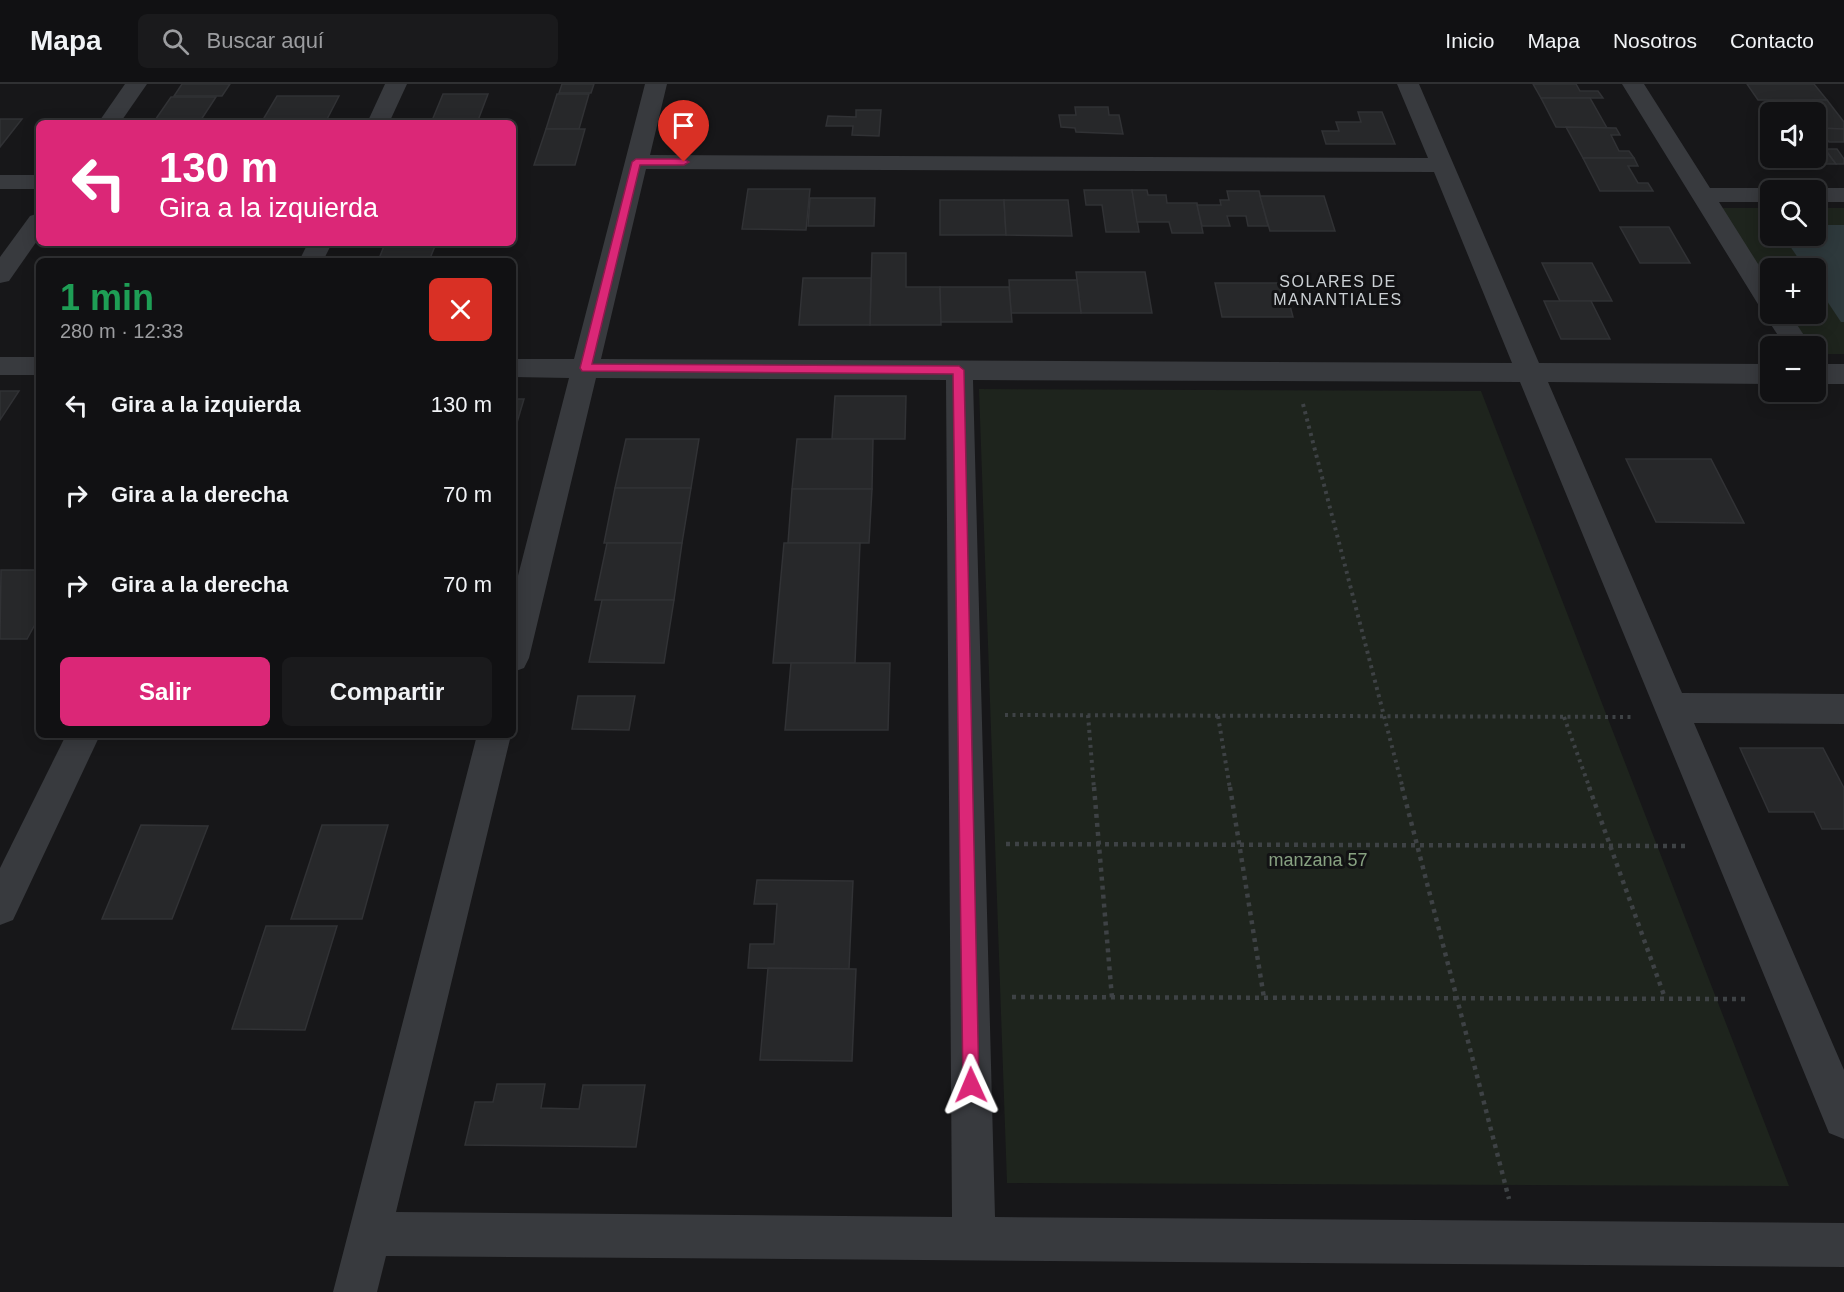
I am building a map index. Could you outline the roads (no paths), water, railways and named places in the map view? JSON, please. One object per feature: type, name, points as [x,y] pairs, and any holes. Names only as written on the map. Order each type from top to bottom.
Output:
[{"type":"street","points":[[111,120],[136,84]]},
{"type":"street","points":[[379,120],[396,84]]},
{"type":"street","points":[[516,646],[656,84]]},
{"type":"street","points":[[1408,84],[1844,1118]]},
{"type":"street","points":[[1633,84],[1760,287]]},
{"type":"street","points":[[636,162],[1442,165]]},
{"type":"street","points":[[0,182],[36,182]]},
{"type":"street","points":[[1702,195],[1760,195]]},
{"type":"street","points":[[1826,195],[1844,195]]},
{"type":"street","points":[[0,275],[36,225]]},
{"type":"street","points":[[0,366],[36,366]]},
{"type":"street","points":[[516,368],[1760,374]]},
{"type":"street","points":[[959,370],[974,1239]]},
{"type":"street","points":[[1826,374],[1844,374]]},
{"type":"street","points":[[1673,712],[1844,709]]},
{"type":"street","points":[[0,907],[82,738]]},
{"type":"street","points":[[355,1292],[493,738]]},
{"type":"street","points":[[369,1234],[1844,1245]]},
{"type":"district","name":"SOLARES DE MANANTIALES","points":[[1338,290]]},
{"type":"park label","name":"manzana 57","points":[[1318,860]]}]
